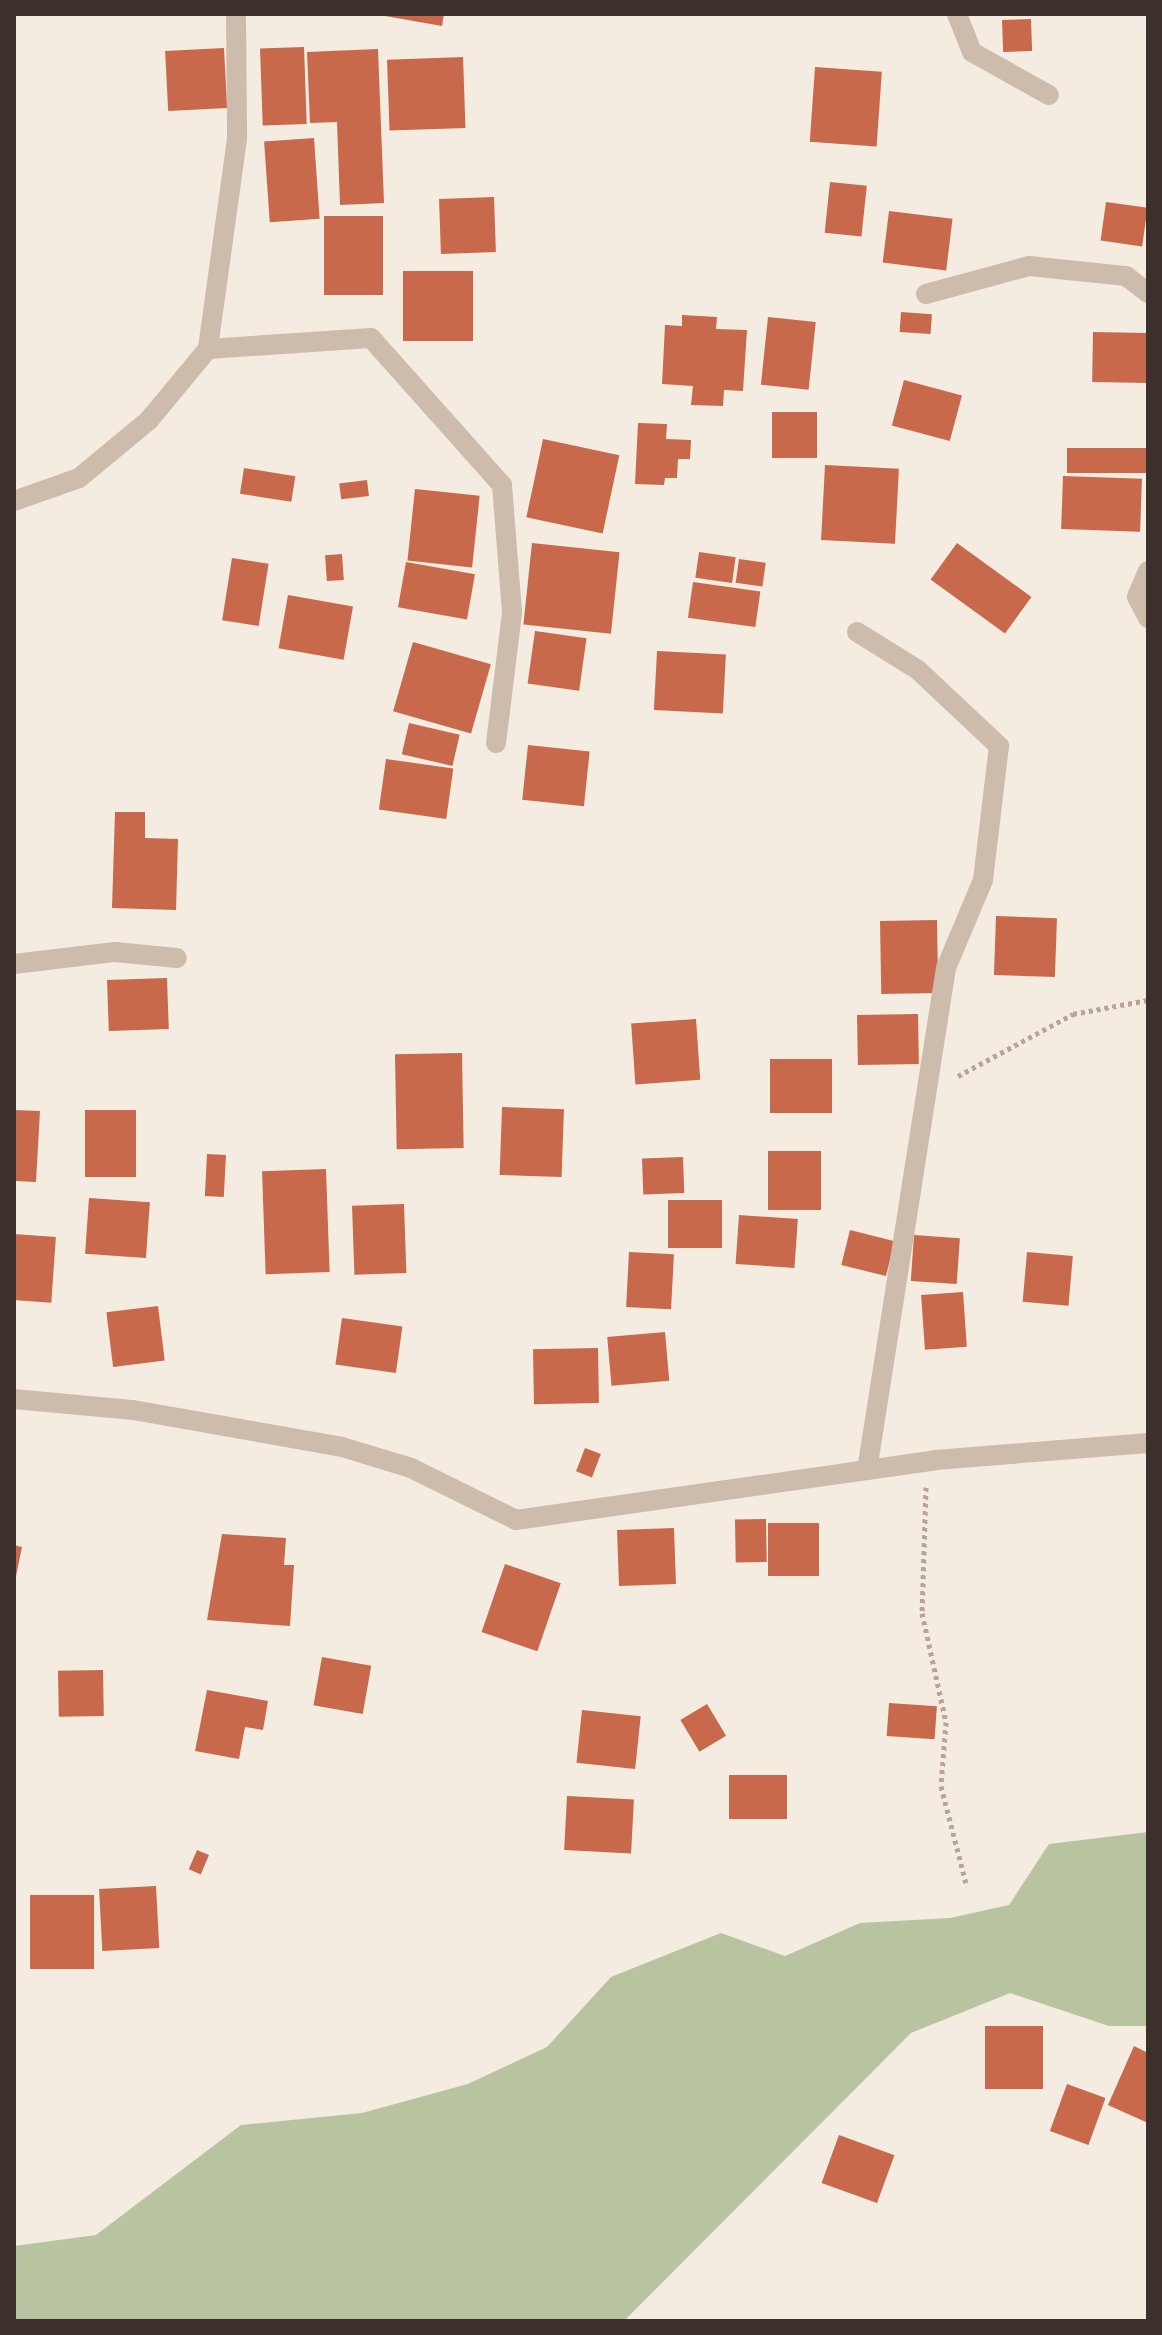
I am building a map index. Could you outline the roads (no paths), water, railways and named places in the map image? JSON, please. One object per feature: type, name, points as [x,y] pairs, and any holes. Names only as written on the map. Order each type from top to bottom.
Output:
[{"type":"street","points":[[14,501],[79,478],[149,420],[208,349],[237,139],[236,14]]},
{"type":"street","points":[[957,14],[972,52],[1049,95]]},
{"type":"street","points":[[926,294],[1029,266],[1126,276],[1148,293]]},
{"type":"street","points":[[208,349],[371,338],[502,485],[512,613],[496,743]]},
{"type":"street","points":[[1148,571],[1137,597],[1148,618]]},
{"type":"street","points":[[857,632],[918,670],[999,746],[983,880],[946,968],[867,1470]]},
{"type":"street","points":[[14,964],[115,952],[177,958]]},
{"type":"street","points":[[14,1399],[133,1410],[342,1447],[411,1468],[516,1520],[936,1460],[1148,1443]]}]
